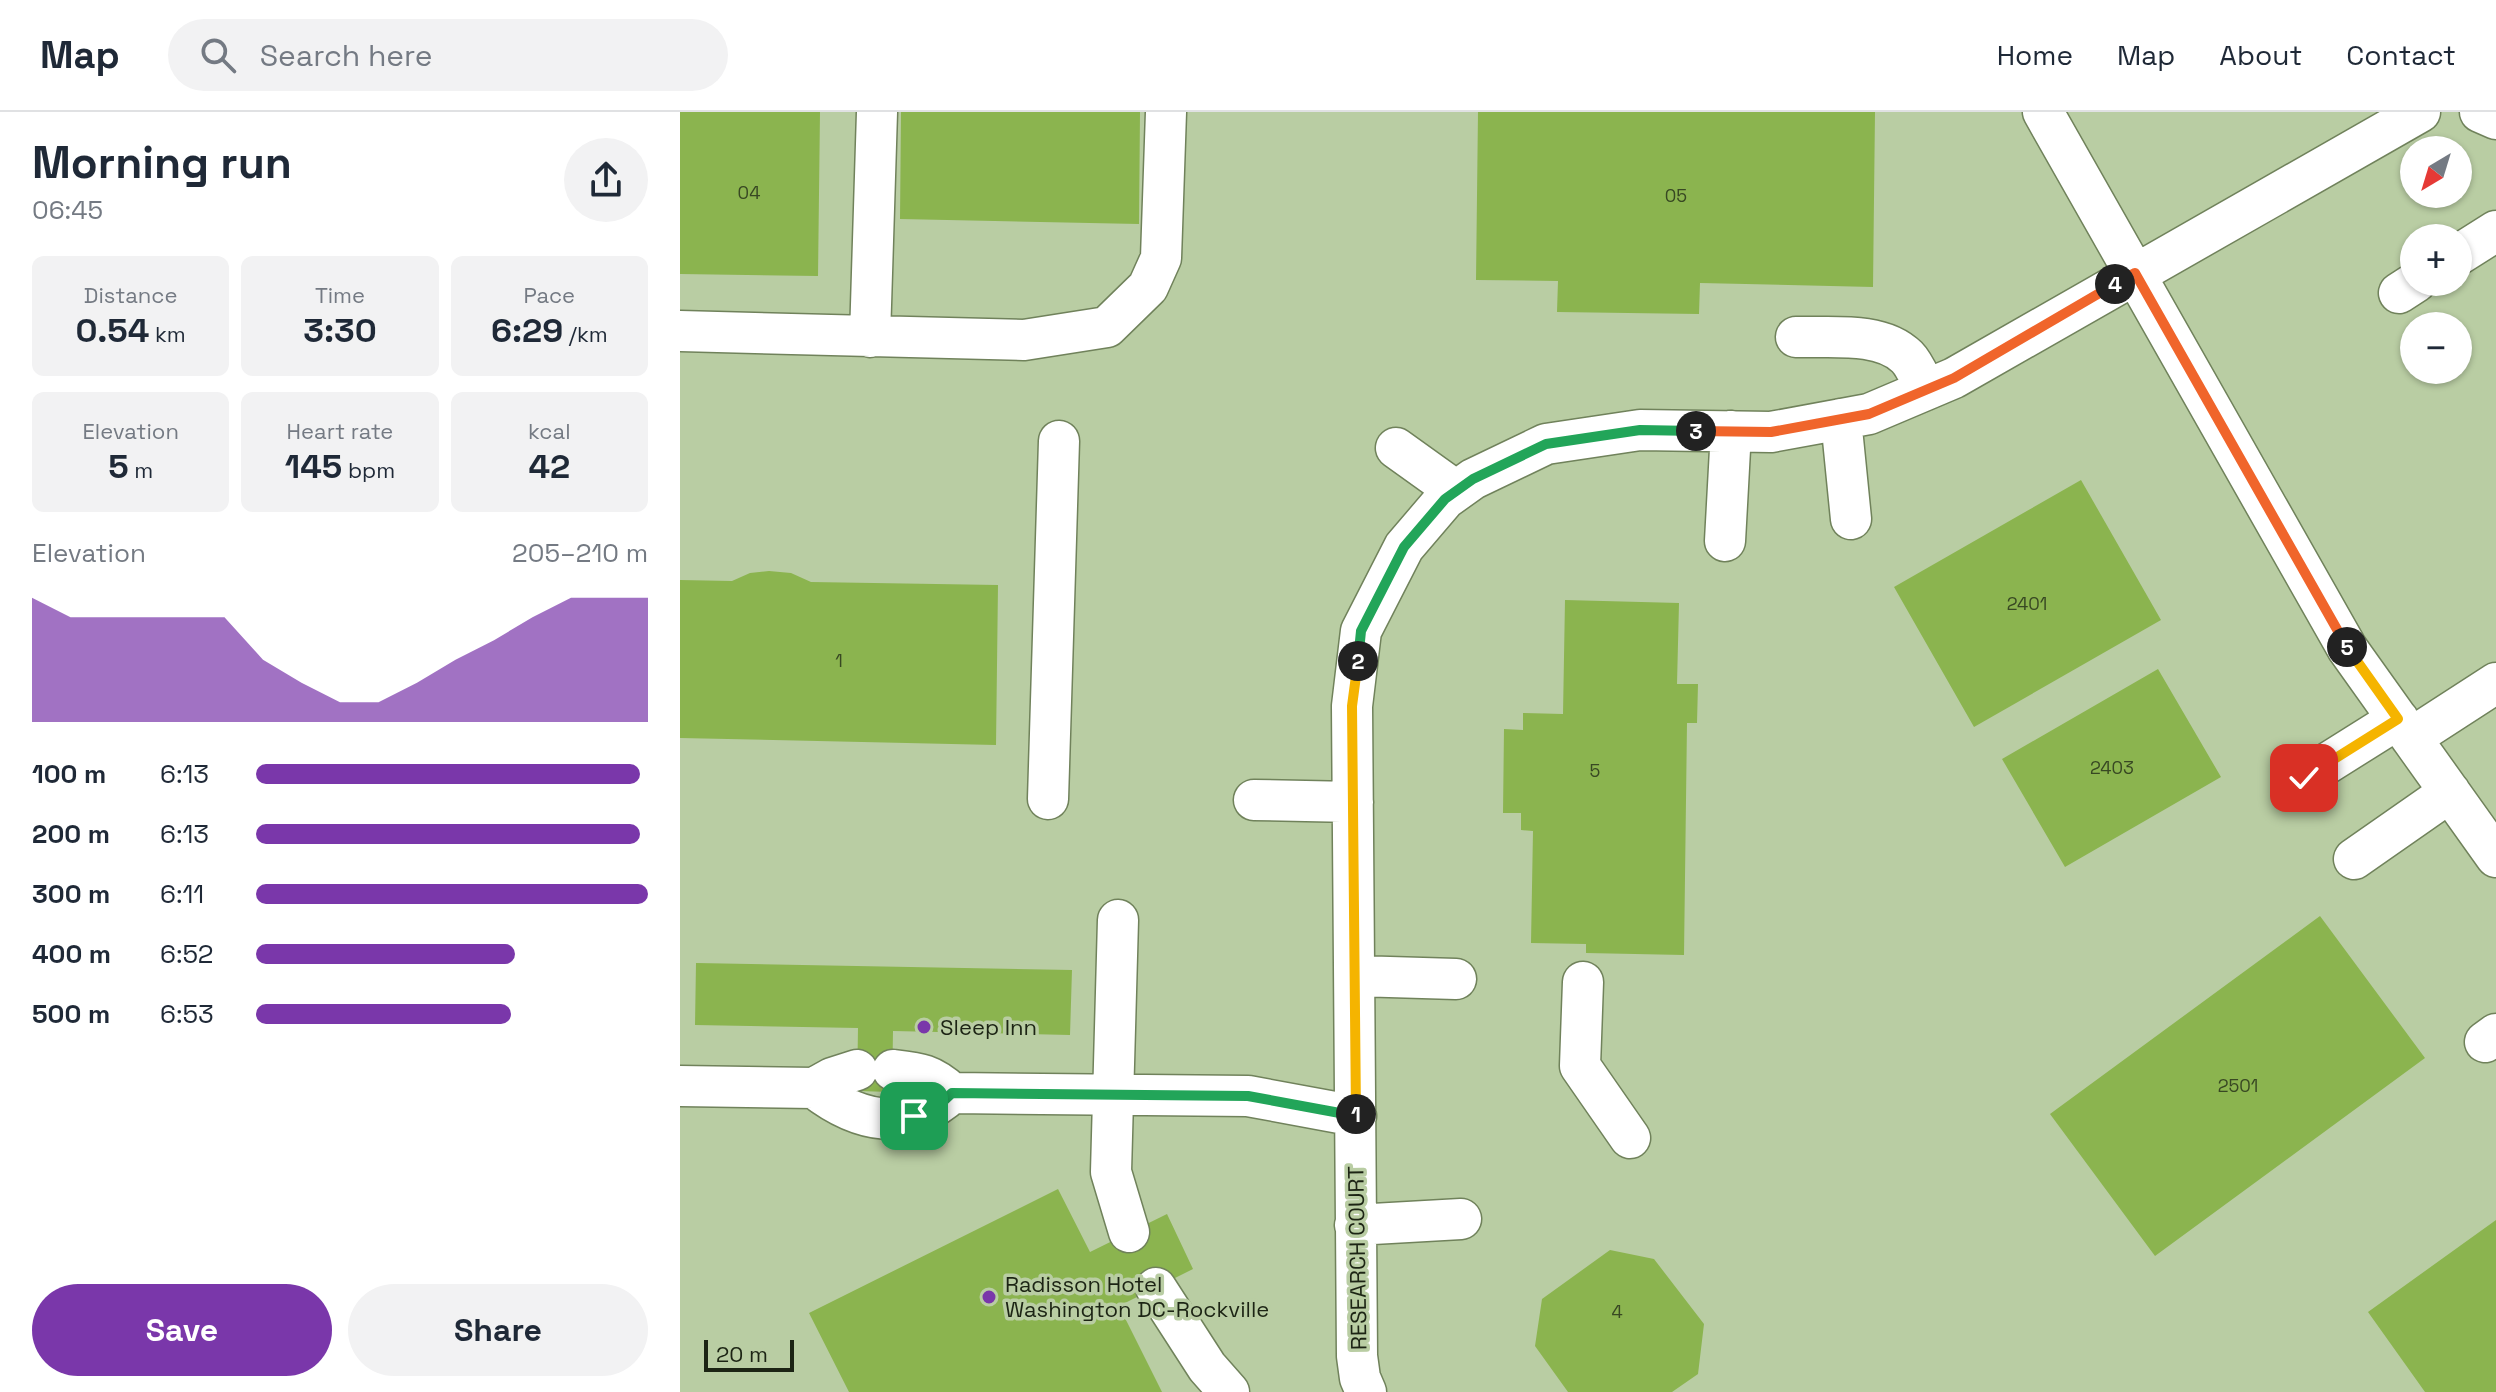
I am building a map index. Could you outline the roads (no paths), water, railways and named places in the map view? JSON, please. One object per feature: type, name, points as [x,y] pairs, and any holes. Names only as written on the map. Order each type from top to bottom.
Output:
[{"type":"street","points":[[870,337],[877,112]]},
{"type":"street","points":[[680,331],[1024,340],[1107,327],[1148,287],[1161,258],[1166,112]]},
{"type":"street","points":[[2043,112],[2347,648],[2496,857]]},
{"type":"street","name":"RESEARCH COURT","points":[[1352,1387],[1357,1356],[1352,706],[1361,631],[1404,547],[1445,499],[1456,491],[1473,479],[1546,444],[1640,430],[1771,432],[1869,414],[1926,390],[1954,378],[2420,112]]},
{"type":"street","points":[[2480,112],[2496,119]]},
{"type":"street","points":[[2472,246],[2496,231]]},
{"type":"street","points":[[1796,337],[1890,344],[1908,358],[1926,390]]},
{"type":"street","points":[[1841,419],[1851,519]]},
{"type":"street","points":[[1725,541],[1731,431]]},
{"type":"street","points":[[1048,799],[1059,441]]},
{"type":"street","points":[[1396,448],[1456,491]]},
{"type":"street","points":[[2304,778],[2496,683]]},
{"type":"street","points":[[2354,859],[2450,792]]},
{"type":"street","points":[[1254,800],[1353,802]]},
{"type":"street","points":[[1118,920],[1111,1172],[1129,1232]]},
{"type":"street","points":[[1356,976],[1456,979]]},
{"type":"street","points":[[1583,982],[1580,1066],[1630,1138]]},
{"type":"street","points":[[680,1086],[814,1088],[832,1078],[875,1070],[928,1076],[952,1093],[1248,1096],[1356,1116]]},
{"type":"street","points":[[814,1088],[853,1113],[886,1120],[925,1112],[937,1107],[952,1093]]},
{"type":"street","points":[[1355,1225],[1461,1219]]},
{"type":"street","points":[[1156,1288],[1207,1367],[1229,1392]]},
{"type":"place","name":"Sleep Inn","points":[[924,1027]]},
{"type":"place","name":"Radisson Hotel Washington DC-Rockville","points":[[989,1297]]}]
